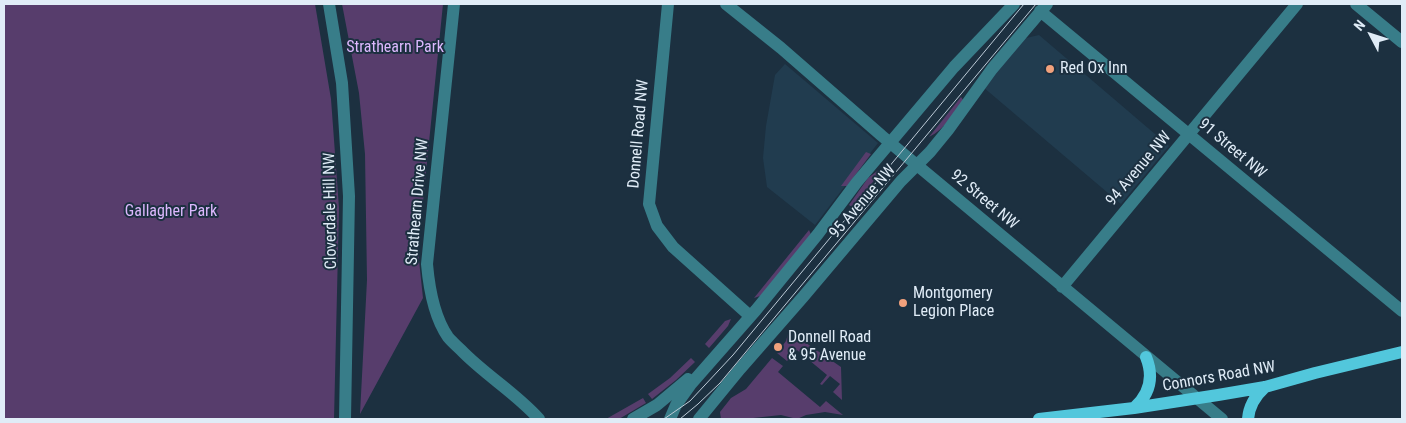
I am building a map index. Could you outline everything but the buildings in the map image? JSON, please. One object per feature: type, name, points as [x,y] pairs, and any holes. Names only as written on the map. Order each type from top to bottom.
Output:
[{"type":"main road","name":"Connors Road NW","points":[[1039,419],[1134,408],[1265,387],[1402,352]]},
{"type":"main road","points":[[1134,408],[1148,389],[1151,373],[1146,357]]},
{"type":"main road","points":[[1248,419],[1254,400],[1265,387]]},
{"type":"street","name":"Cloverdale Hill NW","points":[[328,4],[342,83],[349,196],[345,419]]},
{"type":"street","name":"Strathearn Drive NW","points":[[454,4],[427,264],[429,285],[436,312],[448,336],[478,367],[526,406],[538,419]]},
{"type":"street","name":"Donnell Road NW","points":[[668,4],[649,204],[657,226],[673,247],[750,316]]},
{"type":"street","name":"92 Street NW","points":[[726,4],[781,48],[1062,287],[1222,419]]},
{"type":"street","name":"95 Avenue NW","points":[[670,419],[676,405],[691,384],[818,234],[857,182],[954,67],[1014,4]]},
{"type":"street","name":"94 Avenue NW","points":[[1062,287],[1297,4]]},
{"type":"street","points":[[1356,4],[1402,42]]},
{"type":"street","name":"95 Avenue NW","points":[[699,419],[901,182],[930,152],[992,68],[1044,8]]},
{"type":"street","name":"91 Street NW","points":[[1044,8],[1189,134],[1402,312]]},
{"type":"street","name":"95 Avenue NW","points":[[633,419],[657,405],[718,353]]},
{"type":"street","points":[[711,419],[713,402]]},
{"type":"shaded area","points":[[1039,35],[1169,146],[1121,204],[983,87],[1022,39]]},
{"type":"shaded area","points":[[785,64],[878,143],[815,225],[767,187],[763,158],[766,126],[775,75]]},
{"type":"green space","name":"Gallagher Park","points":[[4,4],[315,4],[331,99],[339,208],[334,419],[4,419]]},
{"type":"green space","name":"Strathearn Park","points":[[342,4],[443,4],[418,251],[423,298],[360,414],[367,280],[365,154],[359,93]]},
{"type":"green space","points":[[961,97],[963,100],[948,121],[940,130],[929,137]]},
{"type":"green space","points":[[866,152],[871,154],[847,186],[841,186]]},
{"type":"green space","points":[[880,169],[882,171],[852,207],[849,205],[868,178]]},
{"type":"green space","points":[[809,230],[812,237],[763,295],[754,298]]},
{"type":"green space","points":[[731,319],[728,326],[709,348],[705,344],[725,321]]},
{"type":"green space","points":[[789,330],[841,367],[842,400],[833,392],[840,384],[830,376],[822,385],[820,384],[827,375],[797,350],[787,361],[777,353],[786,341]]},
{"type":"green space","points":[[691,358],[695,362],[652,399],[648,394],[670,378]]},
{"type":"green space","points":[[772,358],[783,366],[778,372],[820,407],[826,401],[843,415],[825,412],[806,415],[797,419],[781,415],[744,419],[721,419],[720,412],[731,398],[746,389]]},
{"type":"green space","points":[[643,398],[646,403],[619,419],[606,419]]},
{"type":"tram line","points":[[664,419],[690,401],[733,355],[1024,4]]},
{"type":"tram line","points":[[680,419],[720,383],[1036,4]]},
{"type":"place","name":"Red Ox Inn","points":[[1050,69]]},
{"type":"place","name":"Montgomery Legion Place","points":[[903,303]]},
{"type":"place","name":"Donnell Road & 95 Avenue","points":[[778,347]]}]
